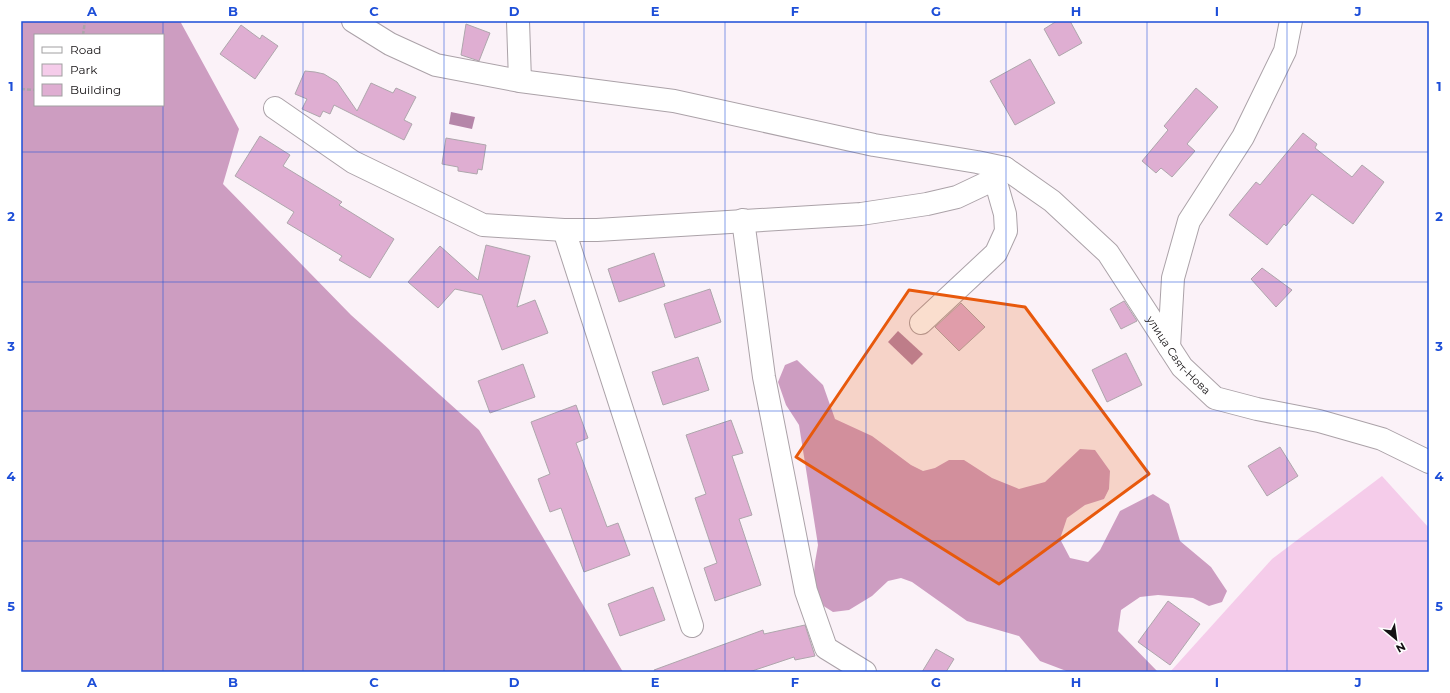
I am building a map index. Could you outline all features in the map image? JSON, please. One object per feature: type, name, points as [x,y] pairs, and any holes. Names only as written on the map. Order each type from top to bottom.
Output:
[{"type":"street","points":[[353,21],[390,44],[436,64],[520,81],[674,101],[874,144],[977,162],[1000,174]]},
{"type":"street","points":[[518,21],[520,81]]},
{"type":"street","points":[[1169,347],[1173,278],[1189,221],[1243,137],[1285,51],[1291,21]]},
{"type":"street","points":[[275,108],[353,162],[483,224],[564,230],[597,230],[861,214],[927,204],[957,197],[1000,174]]},
{"type":"street","points":[[921,323],[996,253],[1006,231],[1000,174]]},
{"type":"street","name":"улица Саят-Нова","points":[[1000,174],[1052,201],[1108,253],[1182,367],[1215,398],[1257,409],[1320,421],[1382,439],[1429,462]]},
{"type":"street","points":[[743,220],[764,377],[806,591],[836,672]]},
{"type":"street","points":[[564,230],[692,626]]},
{"type":"street","points":[[826,648],[865,672]]},
{"type":"path","points":[[83,34],[85,21]]},
{"type":"path","points":[[21,89],[34,90]]},
{"type":"highlighted area","points":[[909,290],[1025,307],[1149,474],[999,584],[796,457]]},
{"type":"green space","points":[[1382,476],[1429,528],[1429,672],[1170,672],[1272,559]]},
{"type":"shaded area","points":[[21,21],[180,21],[239,129],[223,184],[351,315],[479,430],[623,672],[21,672]]},
{"type":"shaded area","points":[[451,112],[475,117],[472,129],[449,124]]},
{"type":"shaded area","points":[[898,331],[923,354],[912,365],[888,342]]},
{"type":"shaded area","points":[[797,360],[823,385],[835,419],[872,436],[911,465],[923,471],[935,468],[949,460],[964,460],[992,478],[1019,489],[1045,482],[1080,449],[1095,450],[1110,471],[1109,489],[1104,499],[1085,505],[1067,518],[1060,539],[1070,558],[1088,562],[1100,550],[1120,511],[1153,494],[1169,504],[1180,541],[1211,567],[1227,591],[1222,602],[1209,606],[1193,598],[1158,595],[1140,597],[1121,610],[1118,631],[1158,672],[1069,672],[1040,661],[1019,636],[967,621],[912,582],[901,578],[888,581],[872,596],[849,610],[833,612],[822,605],[813,584],[818,545],[799,425],[786,405],[778,382],[785,365]]},
{"type":"building","points":[[1057,21],[1070,21],[1082,43],[1059,56],[1044,29]]},
{"type":"building","points":[[466,24],[490,33],[479,61],[461,55]]},
{"type":"building","points":[[241,25],[260,39],[262,35],[278,46],[255,79],[220,54]]},
{"type":"building","points":[[1030,59],[1055,103],[1015,125],[990,81]]},
{"type":"building","points":[[305,71],[324,74],[337,82],[357,111],[371,83],[393,93],[396,88],[416,97],[404,120],[412,124],[404,140],[334,105],[330,114],[323,111],[320,117],[302,109],[307,99],[295,94]]},
{"type":"building","points":[[1196,88],[1218,107],[1187,144],[1195,151],[1172,177],[1161,168],[1156,173],[1142,161],[1168,130],[1164,126]]},
{"type":"building","points":[[1303,133],[1317,144],[1315,148],[1352,177],[1362,165],[1384,182],[1353,224],[1312,194],[1286,226],[1284,224],[1267,245],[1229,215],[1256,182],[1260,185]]},
{"type":"building","points":[[260,136],[290,155],[283,166],[342,202],[339,205],[394,239],[370,278],[339,260],[342,256],[287,223],[294,212],[235,176]]},
{"type":"building","points":[[446,138],[486,145],[482,170],[478,169],[477,174],[458,171],[458,167],[442,164]]},
{"type":"building","points":[[486,245],[530,256],[517,307],[535,300],[548,333],[502,350],[482,295],[455,289],[438,308],[408,282],[440,246],[478,280]]},
{"type":"building","points":[[654,253],[665,286],[619,302],[608,269]]},
{"type":"building","points":[[1262,268],[1292,290],[1276,307],[1251,279]]},
{"type":"building","points":[[710,289],[721,322],[675,338],[664,304]]},
{"type":"building","points":[[1124,301],[1137,321],[1121,329],[1110,309]]},
{"type":"building","points":[[961,303],[985,327],[959,351],[935,327]]},
{"type":"building","points":[[1126,353],[1142,385],[1107,402],[1092,370]]},
{"type":"building","points":[[698,357],[709,390],[663,405],[652,372]]},
{"type":"building","points":[[523,364],[535,397],[490,413],[478,381]]},
{"type":"building","points":[[576,405],[588,438],[576,443],[607,527],[618,523],[630,555],[584,572],[561,508],[550,512],[538,479],[550,474],[531,422]]},
{"type":"building","points":[[731,420],[743,453],[732,456],[752,515],[739,519],[761,585],[715,601],[704,568],[717,563],[695,498],[706,494],[686,435]]},
{"type":"building","points":[[1280,447],[1298,476],[1267,496],[1248,466]]},
{"type":"building","points":[[653,587],[665,620],[620,636],[608,604]]},
{"type":"building","points":[[1168,601],[1200,624],[1170,665],[1138,642]]},
{"type":"building","points":[[805,625],[815,656],[795,660],[794,657],[749,672],[655,672],[654,670],[763,630],[764,634]]},
{"type":"building","points":[[936,649],[954,659],[946,672],[922,672]]}]
